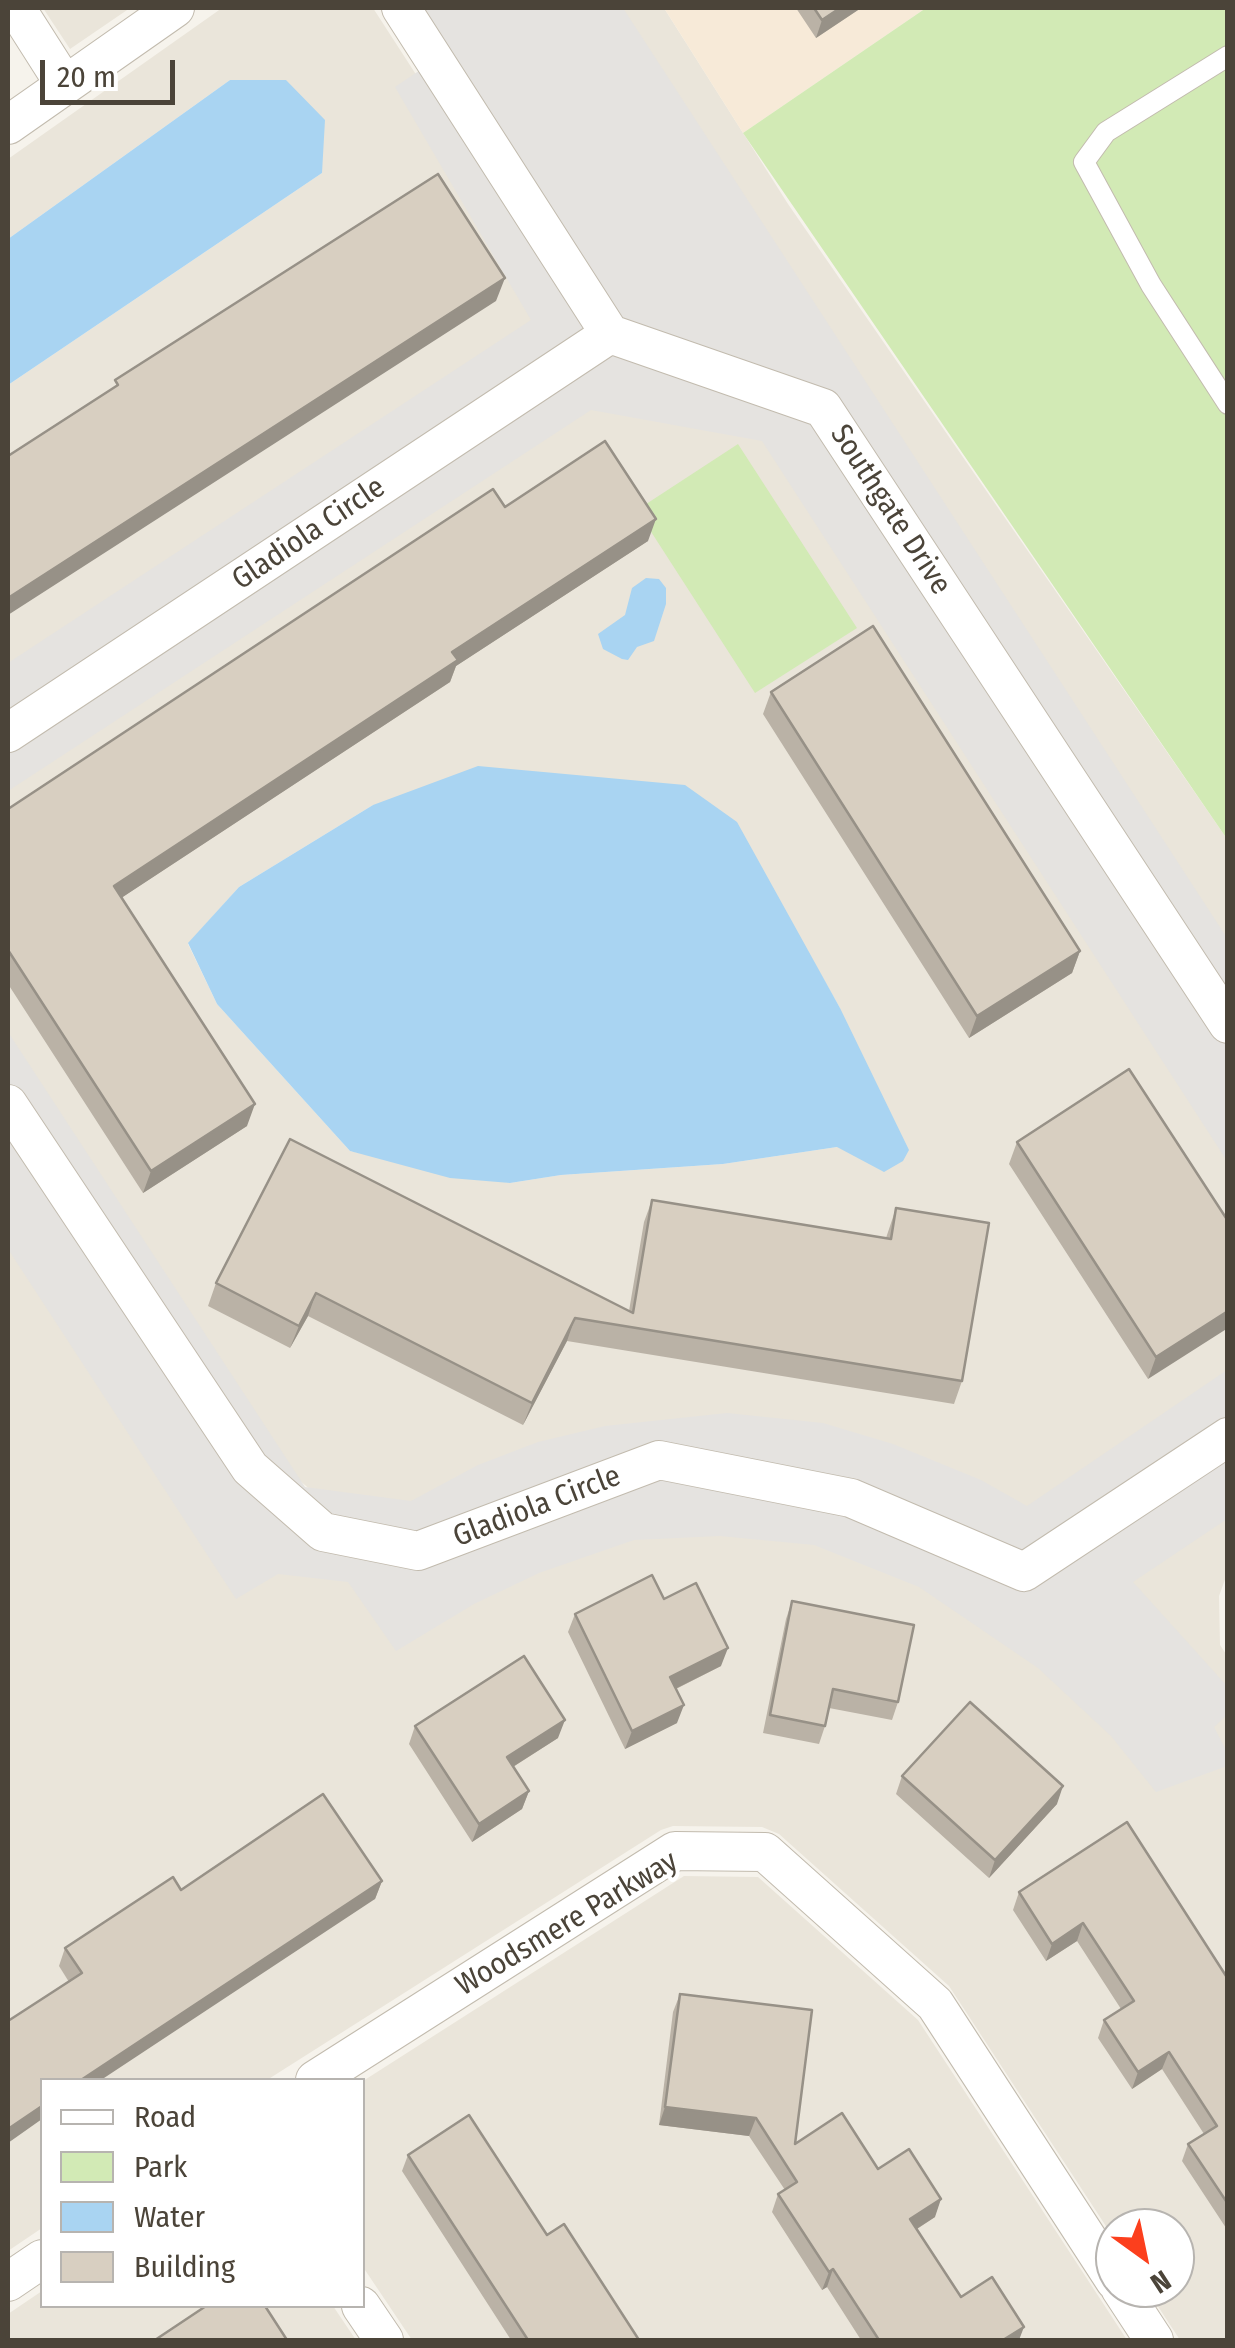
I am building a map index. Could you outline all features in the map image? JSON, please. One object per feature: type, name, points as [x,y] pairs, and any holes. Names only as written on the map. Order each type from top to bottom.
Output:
[{"type":"street","points":[[16,8],[65,85]]},
{"type":"street","points":[[10,118],[65,85],[175,8]]},
{"type":"street","points":[[402,8],[610,334]]},
{"type":"street","name":"Gladiola Circle","points":[[8,733],[610,334]]},
{"type":"street","name":"Southgate Drive","points":[[610,334],[823,408],[1228,1024]]},
{"type":"street","name":"Gladiola Circle","points":[[8,1104],[250,1468],[323,1532],[418,1551],[659,1460],[850,1498],[1024,1572],[1228,1437]]},
{"type":"street","name":"Woodsmere Parkway","points":[[318,2078],[675,1851],[765,1852],[935,2004],[1095,2250]]},
{"type":"street","points":[[8,2282],[40,2260]]},
{"type":"street","points":[[362,2308],[384,2340]]},
{"type":"street","points":[[1133,2308],[1154,2340]]},
{"type":"lane","points":[[1228,56],[1106,132],[1084,162],[1151,285],[1228,404]]},
{"type":"shaded area","points":[[43,8],[130,8],[70,49]]},
{"type":"shaded area","points":[[222,8],[373,8],[578,325],[8,702],[8,385],[322,173],[230,80],[8,239],[8,159]]},
{"type":"shaded area","points":[[424,8],[623,8],[1227,938],[1227,1161],[762,441],[591,410],[8,791],[8,663],[531,320],[395,87],[435,60],[408,18]]},
{"type":"shaded area","points":[[430,8],[664,8],[788,204],[1227,839],[1227,982]]},
{"type":"shaded area","points":[[664,8],[926,8],[743,133]]},
{"type":"shaded area","points":[[616,361],[809,428],[1227,1066],[1227,1406],[1019,1544],[414,1526],[332,1508],[266,1452],[8,1063],[8,767]],"holes":[[[373,805],[787,916],[840,1008],[837,1147],[723,1164],[561,1175],[510,1183],[350,1151],[217,1004],[188,944],[239,887]]]},
{"type":"shaded area","points":[[8,1032],[305,1487],[411,1501],[478,1465],[538,1442],[605,1426],[727,1413],[823,1423],[893,1444],[981,1480],[1027,1506],[1227,1370],[1227,1519],[1133,1582],[1227,1686],[1227,1715],[1214,1727],[1227,1752],[1227,1766],[1156,1792],[1111,1736],[1038,1668],[919,1587],[814,1545],[720,1536],[634,1540],[539,1573],[474,1604],[396,1651],[348,1582],[278,1574],[236,1599],[8,1249]]},
{"type":"shaded area","points":[[8,1145],[308,1550],[664,1487],[1017,1595],[1227,1468],[1227,1574],[1219,1596],[1220,1645],[1228,1657],[1227,2340],[1180,2340],[1159,2308],[1195,2308],[1195,2208],[1095,2209],[949,1986],[779,1834],[762,1827],[673,1826],[661,1830],[270,2078],[40,2078],[40,2229],[8,2251]]},
{"type":"shaded area","points":[[684,1876],[758,1877],[918,2020],[1095,2291],[1095,2308],[1106,2308],[1127,2340],[412,2340],[365,2270],[365,2080]]},
{"type":"shaded area","points":[[40,2292],[40,2308],[334,2308],[356,2340],[8,2340],[8,2314]]},
{"type":"green space","points":[[926,8],[1227,8],[1227,839],[743,133]]},
{"type":"green space","points":[[738,444],[857,628],[755,693],[637,510]]},
{"type":"water","points":[[230,80],[286,80],[325,120],[322,173],[8,385],[8,239]]},
{"type":"water","points":[[646,578],[659,579],[666,588],[666,604],[654,641],[637,647],[628,660],[622,659],[603,649],[598,634],[625,615],[632,588]]},
{"type":"water","points":[[478,766],[685,785],[737,822],[840,1008],[909,1150],[903,1161],[884,1172],[837,1147],[723,1164],[561,1175],[510,1183],[450,1178],[350,1151],[217,1004],[188,943],[239,887],[373,805]]},
{"type":"building","points":[[814,8],[840,8],[822,20]]},
{"type":"building","points":[[438,174],[505,278],[8,598],[8,456],[118,385],[115,380]]},
{"type":"building","points":[[605,441],[656,519],[452,652],[458,660],[114,886],[255,1104],[151,1171],[8,950],[8,809],[493,489],[505,507]]},
{"type":"building","points":[[873,626],[1080,951],[977,1016],[771,692]]},
{"type":"building","points":[[1129,1069],[1228,1221],[1228,1311],[1156,1357],[1017,1142]]},
{"type":"building","points":[[290,1139],[633,1313],[652,1200],[891,1239],[896,1208],[989,1223],[962,1381],[575,1318],[532,1403],[316,1293],[299,1326],[216,1283]]},
{"type":"building","points":[[652,1575],[664,1599],[696,1583],[728,1648],[670,1677],[684,1705],[632,1731],[575,1614]]},
{"type":"building","points":[[792,1601],[914,1625],[898,1702],[833,1689],[825,1726],[770,1715]]},
{"type":"building","points":[[524,1656],[565,1720],[507,1757],[529,1791],[479,1824],[415,1726]]},
{"type":"building","points":[[970,1702],[1063,1786],[995,1860],[902,1776]]},
{"type":"building","points":[[323,1794],[382,1881],[84,2078],[40,2078],[40,2107],[8,2129],[8,2021],[82,1973],[65,1948],[173,1877],[181,1890]]},
{"type":"building","points":[[1127,1822],[1228,1979],[1228,2204],[1188,2144],[1217,2126],[1169,2052],[1138,2072],[1104,2020],[1134,2001],[1083,1923],[1052,1944],[1019,1892]]},
{"type":"building","points":[[680,1994],[812,2010],[795,2144],[842,2113],[878,2169],[909,2149],[941,2199],[910,2219],[961,2297],[992,2277],[1024,2327],[1003,2340],[879,2340],[778,2194],[797,2182],[756,2118],[665,2107]]},
{"type":"building","points":[[469,2115],[547,2235],[564,2224],[639,2340],[528,2340],[408,2155]]},
{"type":"building","points":[[203,2308],[266,2308],[287,2340],[155,2340]]}]
